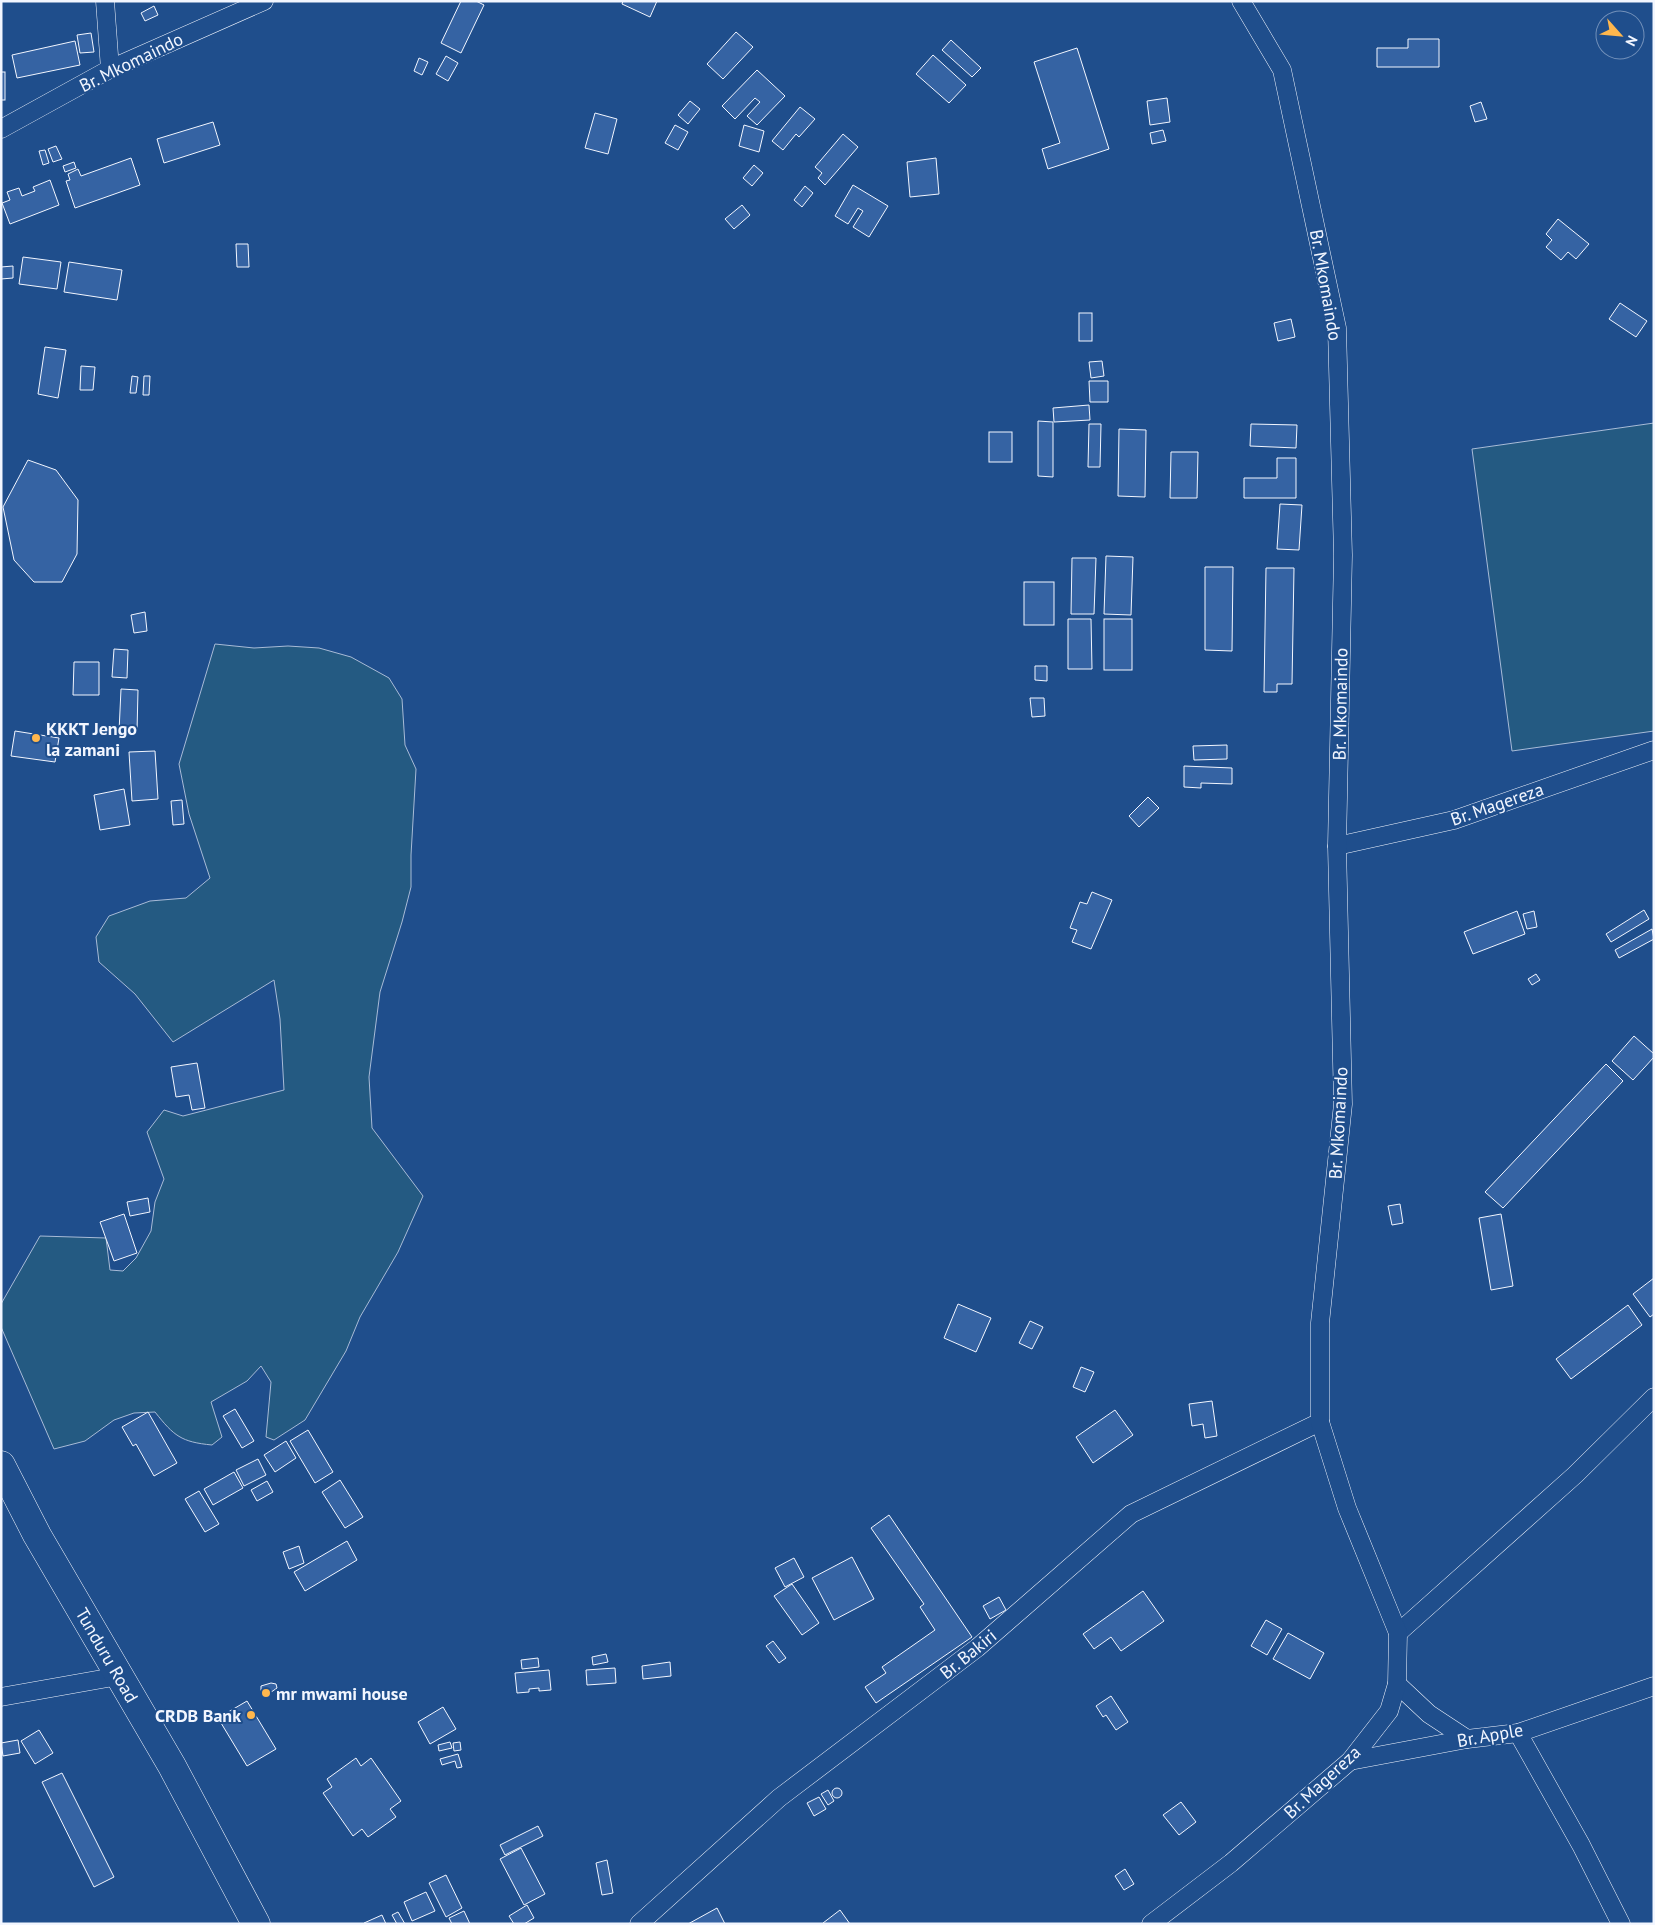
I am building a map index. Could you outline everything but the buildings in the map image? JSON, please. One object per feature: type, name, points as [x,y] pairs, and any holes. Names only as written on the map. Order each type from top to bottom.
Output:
[{"type":"highway","name":"Tunduru Road","points":[[1,1465],[37,1535],[172,1766],[256,1924]]},
{"type":"street","points":[[105,1],[110,69]]},
{"type":"street","name":"Br. Mkomaindo","points":[[1,129],[110,69],[264,1]]},
{"type":"street","name":"Br. Mkomaindo","points":[[1241,1],[1282,70],[1336,328],[1343,555],[1337,846],[1343,1104],[1320,1323],[1320,1422]]},
{"type":"street","name":"Br. Magereza","points":[[1337,846],[1454,820],[1654,750]]},
{"type":"street","points":[[1398,1633],[1575,1475],[1654,1397]]},
{"type":"street","name":"Br. Magereza","points":[[1151,1924],[1231,1863],[1350,1761],[1389,1710],[1397,1684],[1398,1633],[1347,1508],[1320,1422]]},
{"type":"street","name":"Br. Bakiri","points":[[638,1924],[779,1798],[977,1648],[1131,1514],[1320,1422]]},
{"type":"street","points":[[1,1697],[119,1676]]},
{"type":"street","points":[[1397,1684],[1429,1714],[1467,1739]]},
{"type":"street","name":"Br. Apple","points":[[1350,1761],[1467,1739],[1518,1733],[1654,1686]]},
{"type":"street","points":[[1518,1733],[1622,1924]]},
{"type":"shaded area","points":[[1654,423],[1654,731],[1512,751],[1472,449]]},
{"type":"shaded area","points":[[215,644],[254,648],[288,646],[319,648],[351,657],[389,678],[402,699],[405,745],[416,769],[411,887],[380,992],[369,1077],[372,1128],[423,1196],[398,1252],[360,1317],[346,1351],[305,1420],[274,1440],[266,1437],[271,1382],[261,1366],[247,1381],[211,1402],[222,1437],[212,1445],[185,1440],[173,1432],[155,1412],[134,1413],[114,1420],[85,1441],[54,1449],[1,1327],[1,1304],[40,1236],[106,1238],[110,1270],[123,1271],[136,1258],[151,1231],[155,1202],[164,1179],[147,1132],[164,1110],[183,1116],[284,1090],[280,1019],[274,980],[173,1042],[135,994],[99,962],[96,937],[109,916],[150,901],[186,898],[210,878],[189,814],[179,764]]},
{"type":"place","name":"KKKT Jengo la zamani","points":[[36,738]]},
{"type":"place","name":"mr mwami house","points":[[266,1693]]},
{"type":"place","name":"CRDB Bank","points":[[251,1715]]}]
